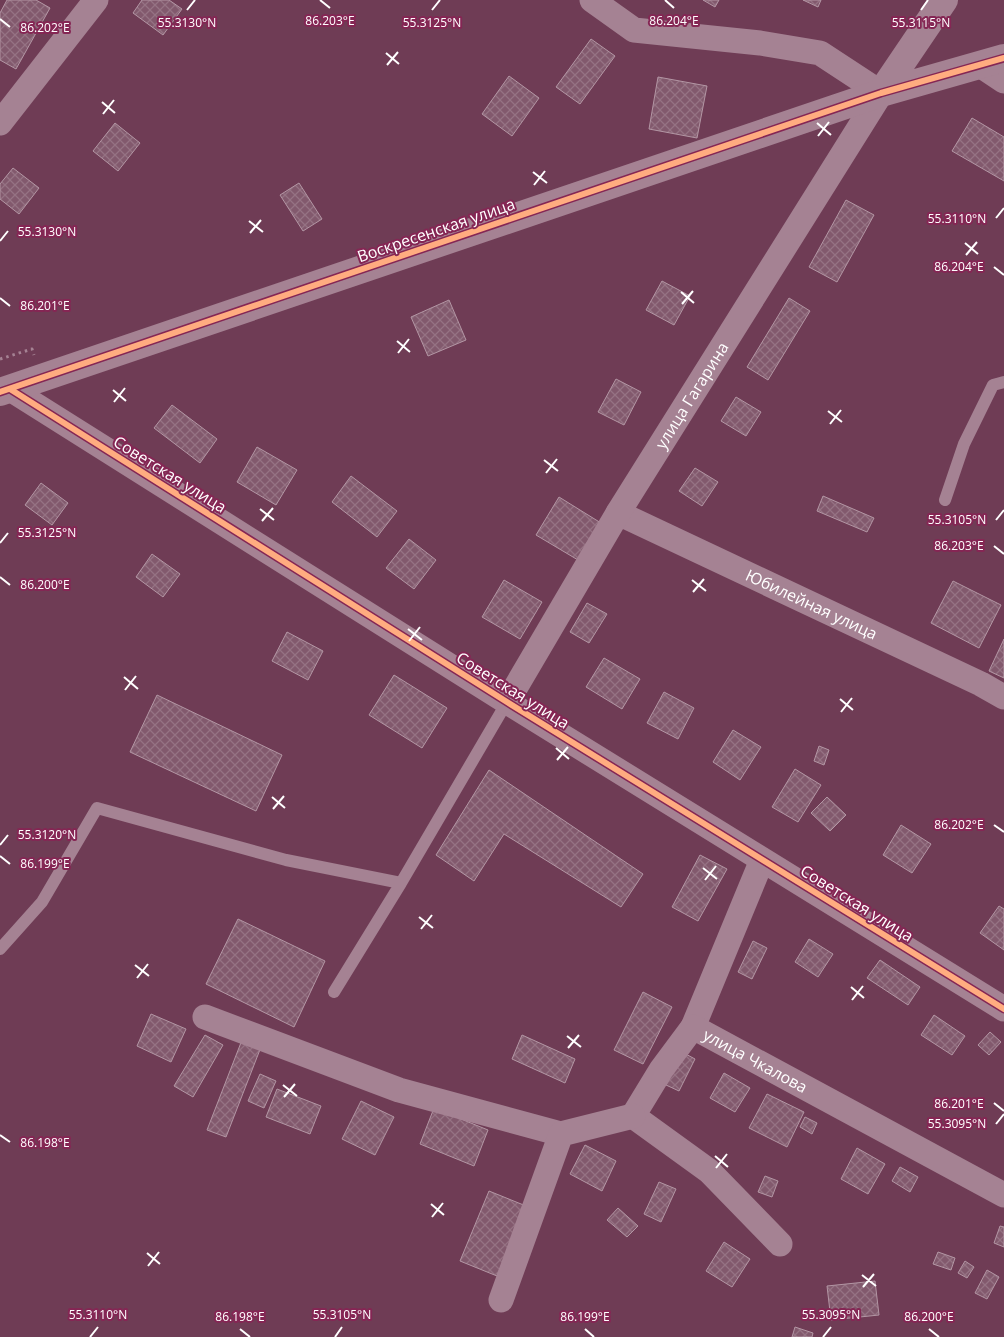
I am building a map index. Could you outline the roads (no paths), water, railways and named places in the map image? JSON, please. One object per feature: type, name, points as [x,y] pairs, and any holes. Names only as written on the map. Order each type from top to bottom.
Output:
[{"type":"street","points":[[0,123],[96,0]]},
{"type":"street","points":[[592,0],[634,30],[760,43],[820,53],[881,93],[992,62],[1004,81]]},
{"type":"street","name":"улица Гагарина","points":[[507,702],[618,513],[881,93],[944,0]]},
{"type":"street","name":"Воскресенская улица","points":[[5,391],[881,93]]},
{"type":"street","name":"Советская улица","points":[[5,391],[1004,1010]]},
{"type":"street","name":"Юбилейная улица","points":[[618,513],[1004,697]]},
{"type":"street","points":[[693,1027],[762,860]]},
{"type":"street","points":[[204,1017],[399,1090],[562,1134],[633,1116],[709,1171],[780,1244]]},
{"type":"street","name":"улица Чкалова","points":[[633,1116],[661,1070],[693,1027],[1004,1194]]},
{"type":"street","points":[[501,1300],[562,1134]]},
{"type":"lane","points":[[945,500],[964,444],[994,385],[1004,382]]},
{"type":"lane","points":[[334,992],[401,883],[507,702]]},
{"type":"lane","points":[[0,949],[42,902],[97,808],[286,860],[401,883]]}]
